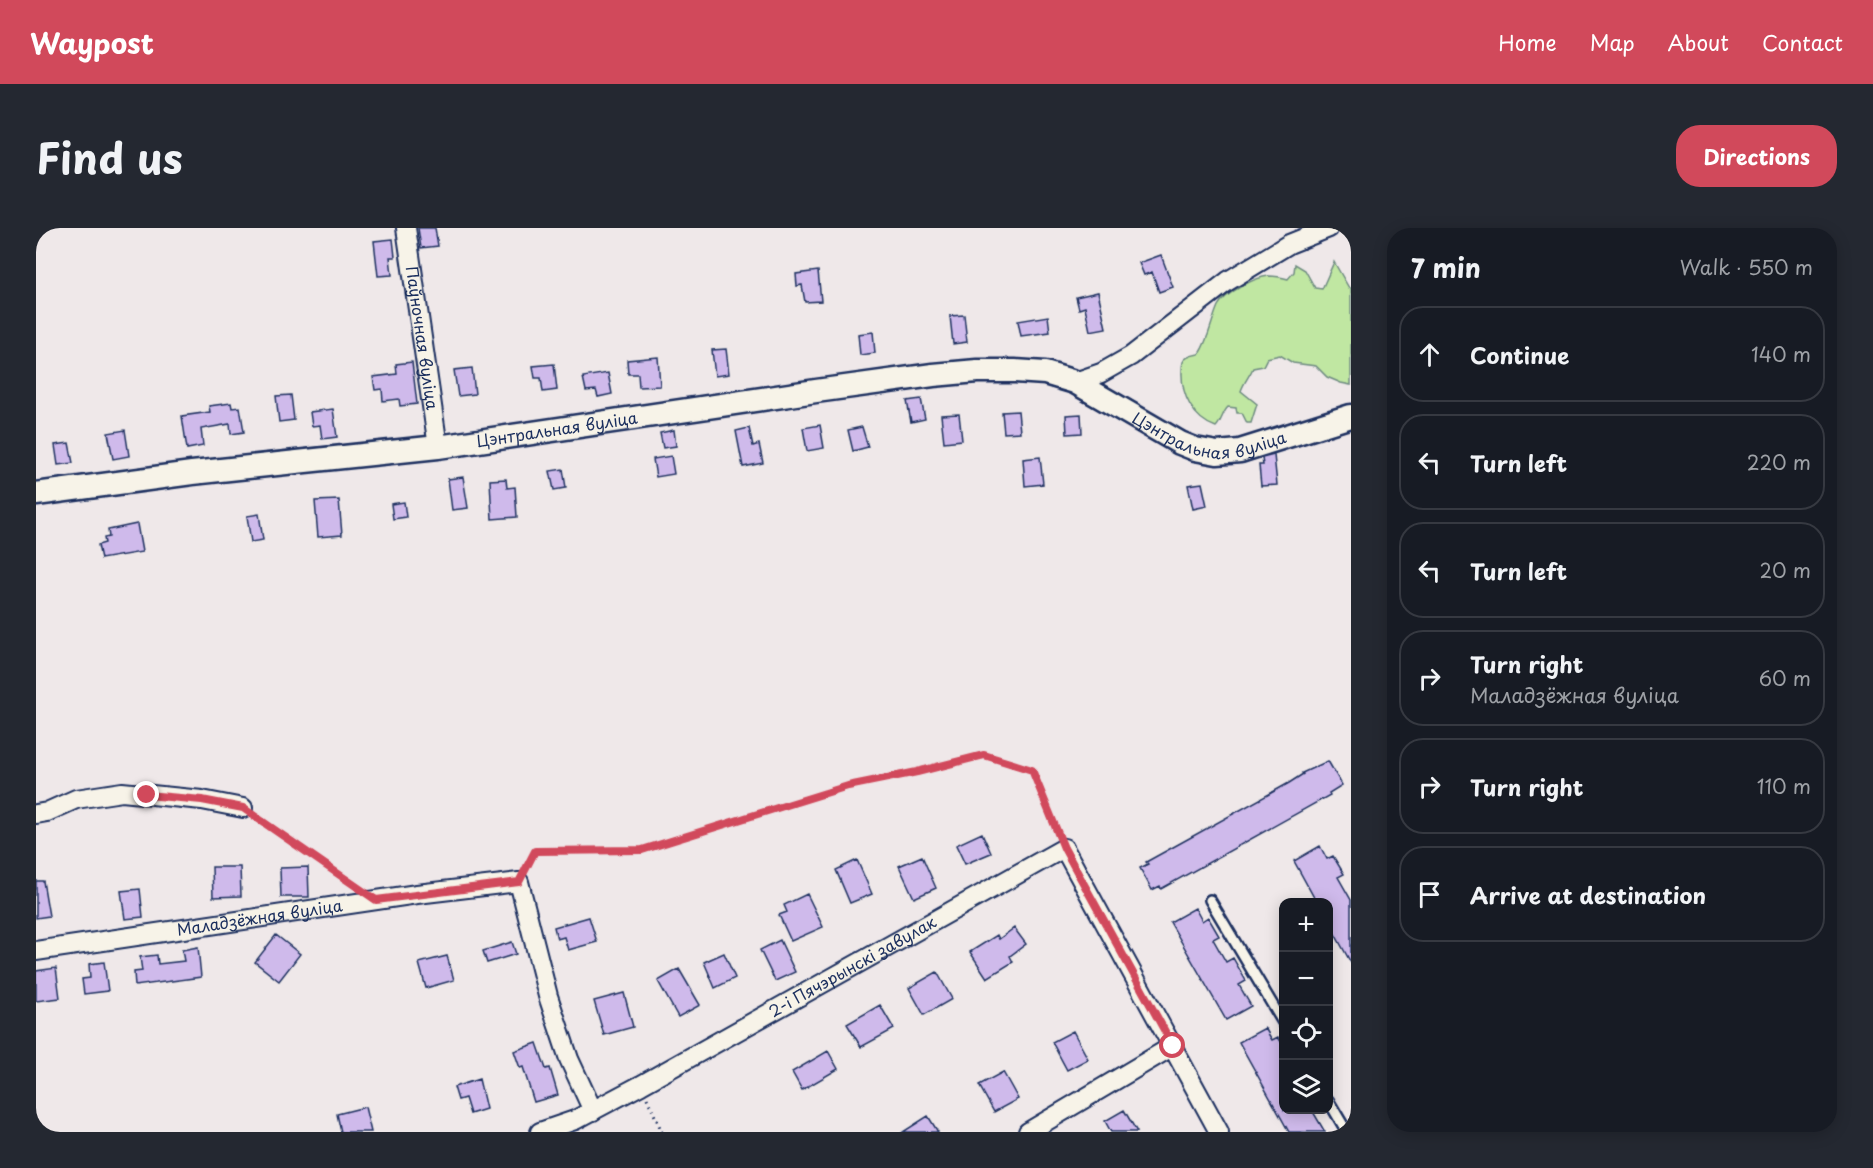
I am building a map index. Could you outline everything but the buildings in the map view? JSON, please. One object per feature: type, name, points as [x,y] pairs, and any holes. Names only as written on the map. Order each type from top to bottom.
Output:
[{"type":"street","name":"Паўночная вуліца","points":[[406,228],[438,447]]},
{"type":"street","points":[[1075,382],[1101,373],[1131,356],[1228,281],[1289,244],[1329,228]]},
{"type":"street","name":"Цэнтральная вуліца","points":[[36,494],[438,447],[933,375],[977,371],[1045,373],[1075,382],[1180,442],[1195,449],[1217,453],[1240,451],[1351,416]]},
{"type":"street","points":[[36,814],[48,812],[76,799],[122,792],[202,800],[243,808]]},
{"type":"street","points":[[1064,848],[1220,1132]]},
{"type":"street","name":"2-і Пячэрынскі завулак","points":[[540,1132],[575,1120],[641,1085],[1064,848]]},
{"type":"street","points":[[519,882],[548,996],[569,1059],[592,1111]]},
{"type":"street","name":"Маладзёжная вуліца","points":[[36,951],[376,900],[519,882]]},
{"type":"street","points":[[1028,1132],[1173,1046]]},
{"type":"lane","points":[[1210,900],[1279,1016]]},
{"type":"lane","points":[[1333,1107],[1347,1132]]},
{"type":"path","points":[[519,882],[535,851],[642,850],[848,786],[984,755],[1032,770],[1064,848]]},
{"type":"path","points":[[243,808],[376,900]]},
{"type":"path","points":[[641,1085],[662,1132]]},
{"type":"green space","points":[[1334,262],[1351,288],[1351,385],[1327,377],[1316,366],[1293,363],[1280,355],[1267,358],[1263,366],[1253,368],[1242,388],[1241,391],[1257,404],[1251,423],[1247,423],[1242,413],[1237,413],[1236,408],[1228,407],[1216,427],[1201,418],[1186,397],[1182,380],[1182,364],[1188,357],[1199,354],[1222,301],[1241,286],[1256,279],[1269,276],[1288,279],[1294,272],[1295,264],[1305,270],[1315,288],[1322,289]]},
{"type":"route","points":[[147,795],[202,800],[243,808],[376,900],[519,882],[535,851],[642,850],[848,786],[984,755],[1032,770],[1064,848],[1173,1046]]}]
